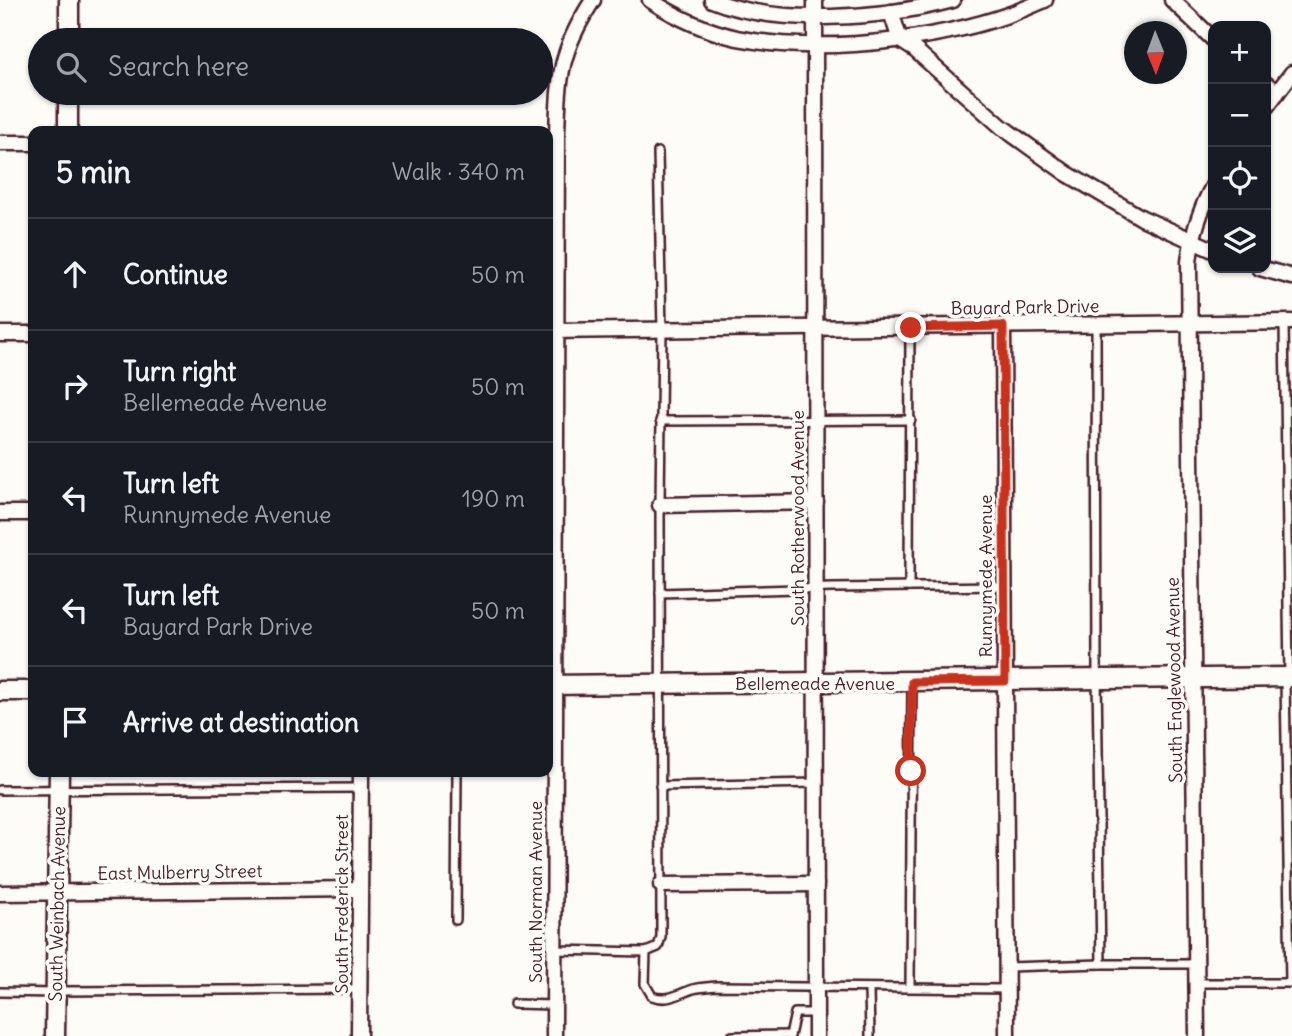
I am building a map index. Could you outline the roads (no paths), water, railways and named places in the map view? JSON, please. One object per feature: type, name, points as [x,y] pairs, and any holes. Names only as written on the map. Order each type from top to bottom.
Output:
[{"type":"street","points":[[69,0],[69,28]]},
{"type":"street","name":"South Norman Avenue","points":[[553,126],[565,52],[593,0]]},
{"type":"street","points":[[650,0],[689,22],[735,37],[770,43],[815,45],[900,40],[988,21],[1045,0]]},
{"type":"street","points":[[712,0],[773,15],[815,17],[891,12],[953,0]]},
{"type":"street","name":"South Rotherwood Avenue","points":[[815,0],[816,1036]]},
{"type":"street","points":[[1171,0],[1208,33]]},
{"type":"street","points":[[891,12],[900,40],[922,55],[1002,127],[1056,167],[1142,218],[1208,248]]},
{"type":"street","points":[[1271,88],[1292,73]]},
{"type":"street","points":[[68,105],[68,126]]},
{"type":"street","points":[[0,143],[28,143]]},
{"type":"street","name":"South Englewood Avenue","points":[[1197,1036],[1189,323],[1192,240],[1208,197]]},
{"type":"street","points":[[1271,271],[1292,277]]},
{"type":"street","name":"Bayard Park Drive","points":[[553,331],[1288,322]]},
{"type":"street","name":"Runnymede Avenue","points":[[1003,326],[1007,1036]]},
{"type":"street","points":[[0,334],[28,334]]},
{"type":"street","points":[[660,505],[816,502]]},
{"type":"street","points":[[0,513],[28,513]]},
{"type":"street","name":"Bellemeade Avenue","points":[[553,685],[1289,677]]},
{"type":"street","points":[[0,691],[28,691]]},
{"type":"street","name":"South Weinbach Avenue","points":[[55,1036],[59,777]]},
{"type":"street","name":"South Frederick Street","points":[[359,1036],[361,777]]},
{"type":"street","name":"South Norman Avenue","points":[[553,777],[554,1036]]},
{"type":"street","points":[[661,885],[816,884]]},
{"type":"street","name":"East Mulberry Street","points":[[0,893],[360,888]]},
{"type":"lane","points":[[554,950],[646,952],[652,951],[660,944],[662,329],[658,152]]},
{"type":"lane","points":[[1196,983],[1291,983],[1289,677],[1283,398],[1288,322]]},
{"type":"lane","points":[[1096,325],[1101,964]]},
{"type":"lane","points":[[909,587],[911,328]]},
{"type":"lane","points":[[660,421],[911,420]]},
{"type":"lane","points":[[660,593],[1005,586]]},
{"type":"lane","points":[[910,987],[912,682]]},
{"type":"lane","points":[[456,919],[457,777]]},
{"type":"lane","points":[[660,786],[817,783]]},
{"type":"lane","points":[[0,790],[361,788]]},
{"type":"lane","points":[[646,952],[645,984],[652,996],[661,999],[675,997],[701,987],[1007,989]]},
{"type":"lane","points":[[1007,967],[1195,964]]},
{"type":"lane","points":[[869,988],[870,1036]]},
{"type":"lane","points":[[0,992],[359,989]]},
{"type":"lane","points":[[514,1004],[554,1005]]},
{"type":"lane","points":[[732,1036],[790,1036],[795,1013],[816,1013]]}]
